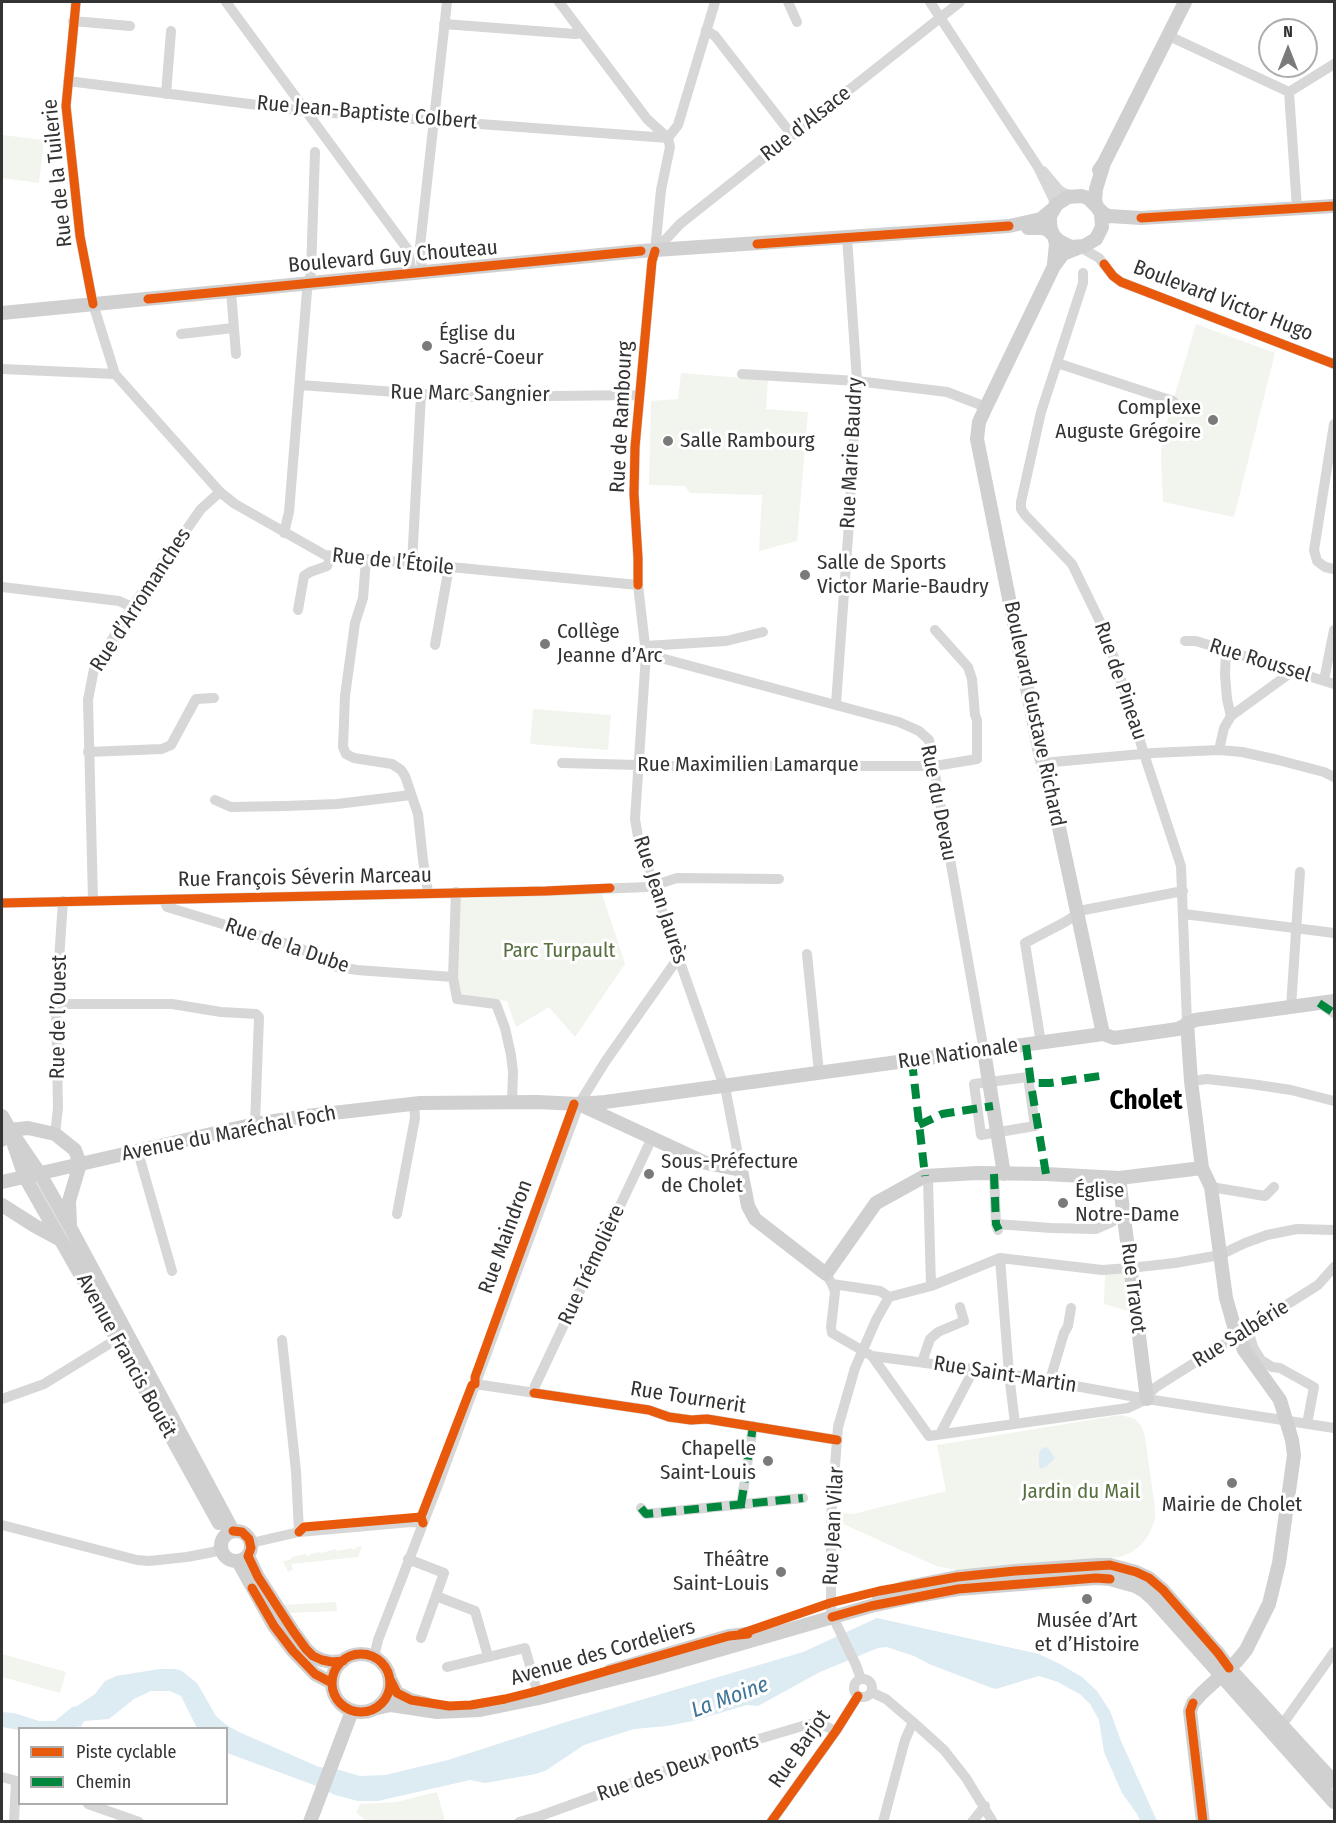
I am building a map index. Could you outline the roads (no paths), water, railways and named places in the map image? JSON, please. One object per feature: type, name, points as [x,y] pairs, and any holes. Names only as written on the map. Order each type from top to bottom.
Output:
[{"type":"main road","points":[[1009,226],[1041,219],[1062,200],[1085,190],[1104,163],[1185,2]]},
{"type":"main road","points":[[1099,233],[1102,220],[1095,195],[1104,163]]},
{"type":"main road","points":[[1074,196],[1088,198],[1109,216],[1141,218]]},
{"type":"main road","points":[[1009,226],[1044,228],[1064,245],[1078,248],[1090,243],[1108,226],[1141,218],[1335,206]]},
{"type":"main road","points":[[1053,209],[1050,223],[1054,237]]},
{"type":"main road","name":"Boulevard Guy Chouteau","points":[[2,313],[655,250],[1009,226]]},
{"type":"main road","name":"Boulevard Gustave Richard","points":[[1054,237],[1057,251],[1054,266]]},
{"type":"main road","name":"Boulevard Gustave Richard","points":[[1078,248],[1064,254],[1054,266],[986,406],[979,422],[977,440],[1042,764],[1057,818],[1103,1034]]},
{"type":"main road","name":"Rue Nationale","points":[[579,1104],[1103,1034],[1114,1038],[1178,1029],[1195,1020],[1335,1001]]},
{"type":"main road","points":[[1187,1023],[1191,1081],[1202,1168],[1211,1187],[1226,1298],[1244,1350],[1280,1400],[1294,1455],[1273,1590],[1255,1634],[1237,1661],[1193,1703],[1190,1711],[1203,1821]]},
{"type":"main road","points":[[984,1051],[997,1133],[999,1174]]},
{"type":"main road","name":"Avenue du Maréchal Foch","points":[[2,1182],[255,1124],[315,1114],[414,1103],[579,1104]]},
{"type":"main road","points":[[579,1104],[706,1163],[741,1170],[748,1206],[755,1219],[829,1279],[876,1203],[925,1176],[1046,1174],[1119,1178],[1202,1168]]},
{"type":"main road","points":[[4,1125],[55,1134],[75,1150],[80,1164],[69,1201],[70,1227]]},
{"type":"main road","name":"Avenue Francis Bouët","points":[[4,1125],[40,1174],[70,1227],[229,1533]]},
{"type":"main road","name":"Avenue Francis Bouët","points":[[4,1125],[25,1177],[229,1533]]},
{"type":"main road","name":"Rue Travot","points":[[1119,1178],[1148,1399]]},
{"type":"main road","points":[[2,1205],[35,1227],[61,1240]]},
{"type":"main road","points":[[246,1553],[229,1560],[225,1557],[221,1544],[229,1533],[242,1532],[246,1535],[246,1553],[274,1626],[315,1674],[332,1683]]},
{"type":"main road","points":[[246,1553],[263,1585],[306,1649],[313,1656],[322,1660],[343,1661]]},
{"type":"main road","points":[[834,1619],[871,1606],[958,1589],[1096,1578],[1146,1585],[1171,1618],[1282,1725],[1335,1782]]},
{"type":"main road","name":"Avenue des Cordeliers","points":[[391,1681],[397,1693],[411,1700],[449,1706],[494,1701],[537,1691],[718,1639],[834,1619]]},
{"type":"main road","name":"Avenue des Cordeliers","points":[[377,1708],[391,1705],[454,1713],[499,1706],[653,1669],[723,1647],[834,1619]]},
{"type":"main road","points":[[358,1654],[374,1657],[386,1667],[391,1681],[387,1696],[377,1708],[365,1713],[352,1711],[342,1705],[334,1695],[332,1683],[334,1674],[349,1656],[358,1654]]},
{"type":"main road","points":[[1225,1672],[1335,1802]]},
{"type":"main road","points":[[310,1821],[352,1711]]},
{"type":"street","name":"Rue de la Tuilerie","points":[[76,2],[66,106],[68,135],[80,236],[93,304],[115,374]]},
{"type":"street","points":[[226,2],[408,250],[417,273]]},
{"type":"street","points":[[417,273],[447,2]]},
{"type":"street","points":[[562,3],[646,120],[668,138],[678,126],[715,2]]},
{"type":"street","points":[[788,2],[797,22]]},
{"type":"street","points":[[930,2],[1038,167],[1054,200],[1053,209]]},
{"type":"street","name":"Rue d’Alsace","points":[[655,250],[680,224],[960,2]]},
{"type":"street","points":[[73,21],[130,26]]},
{"type":"street","points":[[444,24],[582,33]]},
{"type":"street","points":[[706,30],[716,36],[792,135]]},
{"type":"street","points":[[166,94],[171,31]]},
{"type":"street","points":[[1169,36],[1289,92]]},
{"type":"street","points":[[1289,92],[1335,64]]},
{"type":"street","name":"Rue Jean-Baptiste Colbert","points":[[68,81],[305,111],[668,138]]},
{"type":"street","points":[[1289,92],[1297,208]]},
{"type":"street","points":[[284,533],[289,512],[308,284],[311,272],[315,152],[318,128]]},
{"type":"street","name":"Rue de Rambourg","points":[[638,585],[634,494],[635,447],[652,261],[661,190],[670,147],[668,138]]},
{"type":"street","points":[[315,152],[328,142]]},
{"type":"street","points":[[1038,167],[1059,189],[1074,196]]},
{"type":"street","name":"Boulevard Victor Hugo","points":[[1099,233],[1099,252],[1104,264]]},
{"type":"street","name":"Rue Marie Baudry","points":[[836,704],[857,381],[847,237]]},
{"type":"street","points":[[408,250],[420,246]]},
{"type":"street","name":"Boulevard Victor Hugo","points":[[1078,248],[1092,253],[1121,282],[1335,364]]},
{"type":"street","name":"Rue de Pineau","points":[[1083,273],[1083,285],[1041,412],[1021,509],[1072,564],[1107,636],[1181,866],[1178,897],[1179,909],[1184,914]]},
{"type":"street","points":[[231,291],[236,354]]},
{"type":"street","points":[[181,334],[234,328]]},
{"type":"street","points":[[1057,363],[1173,401]]},
{"type":"street","points":[[2,369],[115,374]]},
{"type":"street","name":"Rue de l’Étoile","points":[[115,374],[220,492],[235,504],[319,554],[331,557],[638,585]]},
{"type":"street","points":[[742,374],[857,381],[947,392],[986,406]]},
{"type":"street","name":"Rue Marc Sangnier","points":[[300,385],[464,397],[639,395]]},
{"type":"street","points":[[412,564],[422,395]]},
{"type":"street","points":[[1335,423],[1314,550],[1317,561],[1325,567],[1335,569]]},
{"type":"street","name":"Rue d’Arromanches","points":[[93,900],[88,700],[94,669],[132,607],[201,509],[220,492]]},
{"type":"street","points":[[298,610],[304,576],[327,566],[331,557]]},
{"type":"street","points":[[366,560],[363,598],[355,623],[347,685],[343,747],[346,754],[354,758],[392,764],[401,770],[418,814],[428,892]]},
{"type":"street","points":[[435,645],[449,567]]},
{"type":"street","name":"Rue Jean Jaurès","points":[[638,585],[646,650],[635,819],[638,837],[675,953],[675,961],[681,965],[724,1085],[730,1105],[741,1170]]},
{"type":"street","points":[[2,587],[119,601],[132,607]]},
{"type":"street","name":"Rue Maximilien Lamarque","points":[[562,763],[644,766],[935,766],[977,759],[977,720],[972,679],[968,667],[935,630]]},
{"type":"street","points":[[1329,682],[1335,630]]},
{"type":"street","points":[[646,650],[726,641],[763,632]]},
{"type":"street","name":"Rue Roussel","points":[[1185,641],[1196,640],[1329,682]]},
{"type":"street","name":"Rue du Devau","points":[[646,650],[898,722],[919,731],[929,740],[984,1051]]},
{"type":"street","points":[[1226,650],[1226,687],[1232,716]]},
{"type":"street","points":[[1219,750],[1224,728],[1232,716],[1293,671]]},
{"type":"street","points":[[88,752],[162,749],[171,744],[196,699],[214,698]]},
{"type":"street","points":[[1042,764],[1145,754],[1219,750],[1242,752],[1278,760],[1335,777]]},
{"type":"street","points":[[215,800],[231,807],[276,807],[337,804],[411,795]]},
{"type":"street","points":[[1292,1007],[1300,872]]},
{"type":"street","name":"Rue François Séverin Marceau","points":[[2,903],[610,888],[654,886],[677,878],[778,879]]},
{"type":"street","points":[[1041,1043],[1025,943],[1084,910],[1179,891]]},
{"type":"street","points":[[456,892],[453,976],[457,999],[496,1004],[505,1028],[511,1055],[512,1102]]},
{"type":"street","name":"Rue de la Dube","points":[[165,900],[167,907],[298,947],[333,966],[357,970],[453,976]]},
{"type":"street","name":"Rue de l’Ouest","points":[[55,1134],[57,1118],[56,1004],[63,901]]},
{"type":"street","points":[[1187,1023],[1182,926],[1184,914],[1335,933]]},
{"type":"street","points":[[807,954],[819,1073]]},
{"type":"street","name":"Rue Maindron","points":[[374,1657],[408,1559],[476,1384],[579,1104],[605,1062],[675,961]]},
{"type":"street","points":[[1319,1003],[1335,1013]]},
{"type":"street","points":[[56,1004],[172,1004],[221,1012],[256,1014],[259,1017],[255,1124]]},
{"type":"street","points":[[989,1082],[1028,1077],[1035,1126],[997,1133]]},
{"type":"street","points":[[1191,1081],[1207,1079],[1251,1084],[1292,1090],[1335,1101]]},
{"type":"street","points":[[397,1214],[415,1118],[414,1103]]},
{"type":"street","name":"Rue Trémolière","points":[[534,1393],[535,1386],[652,1138]]},
{"type":"street","points":[[138,1152],[172,1271]]},
{"type":"street","points":[[999,1174],[997,1227],[1096,1229],[1112,1222],[1122,1211]]},
{"type":"street","points":[[925,1176],[928,1180],[931,1286]]},
{"type":"street","points":[[1211,1187],[1265,1196],[1274,1187]]},
{"type":"street","points":[[829,1279],[880,1290],[889,1297],[931,1286],[1000,1258],[1102,1270],[1130,1268],[1220,1255],[1267,1235],[1297,1229],[1335,1230]]},
{"type":"street","points":[[1000,1258],[1015,1424]]},
{"type":"street","name":"Rue Salbérie","points":[[1148,1399],[1156,1387],[1318,1285],[1335,1267]]},
{"type":"street","points":[[829,1279],[835,1292],[832,1333],[867,1353],[929,1436],[1128,1408],[1148,1399]]},
{"type":"street","name":"Rue Jean Vilar","points":[[834,1619],[831,1517],[838,1427],[855,1368],[867,1353],[876,1320],[889,1297]]},
{"type":"street","points":[[922,1362],[930,1339],[934,1335],[964,1321],[960,1307]]},
{"type":"street","points":[[1050,1380],[1068,1326],[1071,1308]]},
{"type":"street","points":[[1248,1330],[1253,1347],[1261,1360],[1280,1368],[1314,1388],[1307,1424]]},
{"type":"street","points":[[2,1399],[44,1384],[117,1339]]},
{"type":"street","points":[[282,1340],[294,1448],[299,1532]]},
{"type":"street","name":"Rue Saint-Martin","points":[[867,1353],[1050,1380],[1148,1399],[1335,1428]]},
{"type":"street","points":[[940,1434],[974,1369]]},
{"type":"street","name":"Rue Tournerit","points":[[476,1384],[648,1410],[669,1417],[691,1420],[707,1419],[837,1440]]},
{"type":"street","points":[[741,1505],[753,1426]]},
{"type":"street","points":[[641,1508],[646,1514],[803,1498]]},
{"type":"street","points":[[246,1553],[299,1532],[411,1522],[423,1523]]},
{"type":"street","points":[[2,1525],[137,1560],[187,1557],[221,1549]]},
{"type":"street","points":[[408,1559],[444,1573],[421,1638]]},
{"type":"street","points":[[436,1596],[475,1611],[488,1656]]},
{"type":"street","points":[[834,1619],[861,1679]]},
{"type":"street","points":[[447,1667],[525,1648],[537,1691]]},
{"type":"street","points":[[1282,1725],[1335,1652]]},
{"type":"street","points":[[861,1679],[869,1681],[872,1686],[871,1692],[867,1696],[858,1696],[854,1688],[855,1682],[861,1679]]},
{"type":"street","points":[[871,1692],[886,1699],[934,1740],[956,1765],[993,1821]]},
{"type":"street","name":"Rue Barjot","points":[[771,1821],[836,1731],[858,1696]]},
{"type":"street","points":[[883,1821],[905,1740],[914,1722]]},
{"type":"street","name":"Rue des Deux Ponts","points":[[519,1821],[540,1816],[725,1749],[806,1725],[818,1723],[836,1731]]},
{"type":"street","points":[[2,1777],[18,1781],[14,1821]]},
{"type":"street","points":[[94,1805],[139,1821]]},
{"type":"street","points":[[972,1821],[985,1806]]},
{"type":"water","points":[[1045,1447],[1055,1458],[1041,1469],[1039,1454]]},
{"type":"water","name":"La Moine","points":[[877,1618],[1039,1654],[1060,1664],[1082,1677],[1097,1691],[1110,1711],[1157,1821],[1140,1821],[1122,1793],[1104,1752],[1099,1720],[1090,1704],[1081,1695],[1058,1682],[1039,1676],[996,1689],[887,1647],[878,1648],[820,1672],[758,1706],[747,1705],[667,1726],[634,1729],[584,1745],[545,1771],[536,1774],[485,1783],[470,1780],[378,1801],[358,1801],[335,1795],[228,1753],[228,1727],[196,1727],[181,1696],[170,1691],[151,1691],[134,1699],[109,1719],[84,1721],[81,1727],[18,1727],[18,1730],[2,1727],[2,1712],[14,1713],[39,1721],[55,1721],[72,1707],[95,1694],[105,1681],[116,1676],[159,1669],[175,1669],[182,1671],[197,1683],[216,1716],[239,1732],[319,1767],[360,1776],[385,1775],[448,1760],[566,1722],[803,1652]]},
{"type":"place","name":"Église du Sacré-Coeur","points":[[427,346]]},
{"type":"place","name":"Complexe Auguste Grégoire","points":[[1213,420]]},
{"type":"place","name":"Salle Rambourg","points":[[668,441]]},
{"type":"place","name":"Salle de Sports Victor Marie-Baudry","points":[[805,575]]},
{"type":"place","name":"Collège Jeanne d’Arc","points":[[545,644]]},
{"type":"place","name":"Sous-Préfecture de Cholet","points":[[649,1174]]},
{"type":"place","name":"Église Notre-Dame","points":[[1063,1203]]},
{"type":"place","name":"Chapelle Saint-Louis","points":[[768,1461]]},
{"type":"place","name":"Mairie de Cholet","points":[[1232,1483]]},
{"type":"place","name":"Théâtre Saint-Louis","points":[[781,1572]]},
{"type":"place","name":"Musée d’Art et d’Histoire","points":[[1087,1599]]},
{"type":"district","name":"Cholet","points":[[1146,1101]]},
{"type":"park label","name":"Parc Turpault","points":[[559,951]]},
{"type":"park label","name":"Jardin du Mail","points":[[1081,1492]]}]
